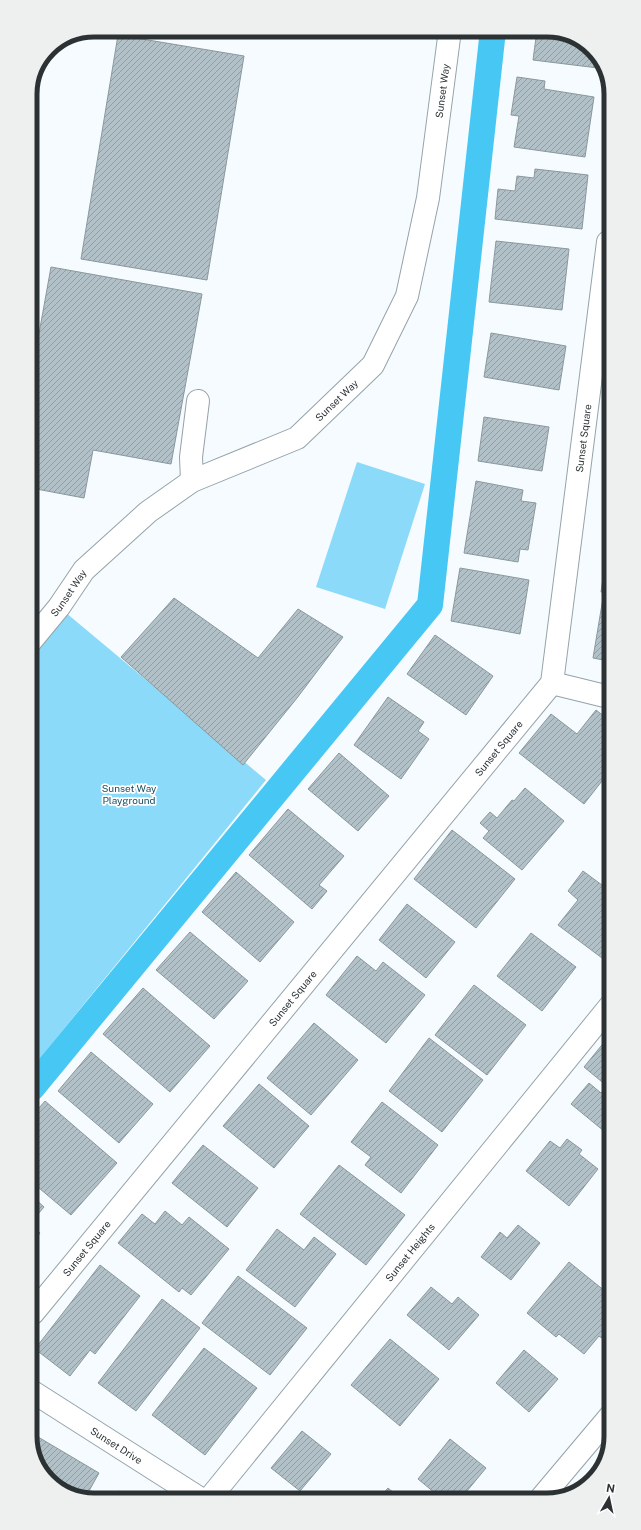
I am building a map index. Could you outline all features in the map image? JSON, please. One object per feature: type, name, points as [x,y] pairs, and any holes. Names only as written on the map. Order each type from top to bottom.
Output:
[{"type":"street","name":"Sunset Way","points":[[37,634],[59,607],[84,570],[148,512],[192,481],[298,438],[373,365],[407,296],[428,198],[449,37]]},
{"type":"street","name":"Sunset Square","points":[[37,1308],[552,683],[601,346],[604,301]]},
{"type":"street","points":[[192,481],[191,457],[198,401]]},
{"type":"street","points":[[552,683],[604,696]]},
{"type":"street","name":"Sunset Heights","points":[[214,1493],[604,1013]]},
{"type":"street","name":"Sunset Drive","points":[[37,1395],[192,1493]]},
{"type":"street","points":[[545,1493],[604,1423]]},
{"type":"green space","points":[[357,462],[425,484],[385,609],[316,587]]},
{"type":"green space","name":"Sunset Way Playground","points":[[59,607],[266,780],[37,1062],[37,634]]},
{"type":"building","points":[[118,37],[130,37],[244,56],[207,280],[81,259]]},
{"type":"building","points":[[536,37],[551,37],[569,41],[582,49],[597,68],[533,60]]},
{"type":"building","points":[[517,77],[545,81],[544,89],[594,97],[585,157],[514,147],[519,116],[511,115]]},
{"type":"building","points":[[535,169],[588,175],[582,229],[495,219],[498,189],[515,191],[517,176],[534,178]]},
{"type":"building","points":[[496,241],[569,249],[562,310],[489,302]]},
{"type":"building","points":[[51,267],[202,294],[171,464],[93,450],[84,498],[37,489],[37,345]]},
{"type":"building","points":[[491,333],[566,346],[559,390],[484,377]]},
{"type":"building","points":[[484,417],[549,427],[542,471],[478,461]]},
{"type":"building","points":[[476,481],[523,490],[521,501],[536,503],[528,550],[520,549],[518,562],[464,553]]},
{"type":"building","points":[[460,568],[529,580],[520,634],[451,621]]},
{"type":"building","points":[[604,572],[604,592],[601,592]]},
{"type":"building","points":[[174,598],[258,658],[298,609],[343,637],[297,698],[243,765],[121,657]]},
{"type":"building","points":[[603,598],[604,598],[604,660],[593,658]]},
{"type":"building","points":[[435,635],[493,676],[466,715],[407,674]]},
{"type":"building","points":[[388,697],[424,722],[418,731],[429,739],[401,779],[354,745]]},
{"type":"building","points":[[596,710],[604,716],[604,778],[584,804],[519,753],[551,714],[577,734]]},
{"type":"building","points":[[339,753],[389,796],[358,831],[308,789]]},
{"type":"building","points":[[525,788],[564,821],[522,870],[483,838],[489,831],[480,823],[490,812],[497,818],[512,800],[514,801]]},
{"type":"building","points":[[288,809],[344,856],[319,885],[327,891],[312,909],[249,855]]},
{"type":"building","points":[[452,830],[515,879],[476,928],[414,879]]},
{"type":"building","points":[[583,871],[604,887],[604,955],[602,958],[558,925],[578,900],[568,891]]},
{"type":"building","points":[[236,872],[294,922],[260,962],[202,912]]},
{"type":"building","points":[[407,904],[455,942],[426,978],[379,940]]},
{"type":"building","points":[[190,932],[248,981],[214,1019],[156,970]]},
{"type":"building","points":[[531,933],[576,967],[542,1011],[497,976]]},
{"type":"building","points":[[357,956],[376,971],[383,962],[425,995],[386,1043],[326,995]]},
{"type":"building","points":[[474,985],[526,1025],[487,1075],[435,1035]]},
{"type":"building","points":[[143,988],[210,1046],[170,1092],[103,1034]]},
{"type":"building","points":[[314,1023],[358,1060],[311,1115],[267,1078]]},
{"type":"building","points":[[429,1038],[483,1080],[442,1132],[389,1091]]},
{"type":"building","points":[[604,1042],[604,1084],[584,1067]]},
{"type":"building","points":[[91,1052],[153,1104],[119,1143],[58,1091]]},
{"type":"building","points":[[589,1083],[601,1093],[604,1090],[604,1131],[571,1104]]},
{"type":"building","points":[[259,1084],[309,1126],[274,1168],[223,1126]]},
{"type":"building","points":[[45,1101],[117,1163],[71,1215],[37,1186],[37,1110]]},
{"type":"building","points":[[382,1102],[438,1145],[401,1193],[365,1165],[371,1157],[351,1142]]},
{"type":"building","points":[[567,1139],[582,1150],[579,1154],[598,1169],[569,1206],[526,1171],[550,1141],[560,1148]]},
{"type":"building","points":[[203,1145],[258,1188],[227,1227],[172,1183]]},
{"type":"building","points":[[339,1165],[405,1215],[366,1265],[300,1214]]},
{"type":"building","points":[[37,1201],[44,1207],[37,1215]]},
{"type":"building","points":[[165,1211],[182,1225],[189,1217],[229,1249],[191,1295],[182,1288],[179,1292],[118,1243],[142,1214],[155,1224]]},
{"type":"building","points":[[518,1225],[540,1243],[511,1280],[481,1257],[500,1232],[507,1238]]},
{"type":"building","points":[[277,1229],[304,1250],[314,1237],[336,1254],[295,1307],[246,1270]]},
{"type":"building","points":[[37,1230],[40,1233],[37,1237]]},
{"type":"building","points":[[569,1262],[604,1290],[604,1340],[599,1336],[584,1354],[559,1334],[556,1337],[527,1313]]},
{"type":"building","points":[[100,1265],[140,1296],[95,1354],[90,1350],[70,1376],[37,1351],[37,1346]]},
{"type":"building","points":[[238,1276],[307,1328],[270,1375],[202,1323]]},
{"type":"building","points":[[431,1287],[452,1304],[458,1297],[479,1315],[449,1350],[407,1315]]},
{"type":"building","points":[[162,1299],[200,1328],[136,1411],[98,1383]]},
{"type":"building","points":[[390,1339],[439,1379],[400,1426],[351,1385]]},
{"type":"building","points":[[204,1348],[257,1388],[205,1455],[152,1415]]},
{"type":"building","points":[[524,1350],[558,1379],[529,1412],[496,1383]]},
{"type":"building","points":[[302,1431],[331,1454],[300,1491],[271,1468]]},
{"type":"building","points":[[37,1436],[99,1473],[88,1493],[72,1489],[65,1485],[49,1471],[45,1465],[40,1455],[37,1444]]},
{"type":"building","points":[[450,1439],[486,1468],[465,1493],[435,1493],[418,1479]]},
{"type":"building","points":[[388,1488],[394,1493],[384,1493]]},
{"type":"waterway","points":[[37,1082],[430,605],[492,37]]}]
